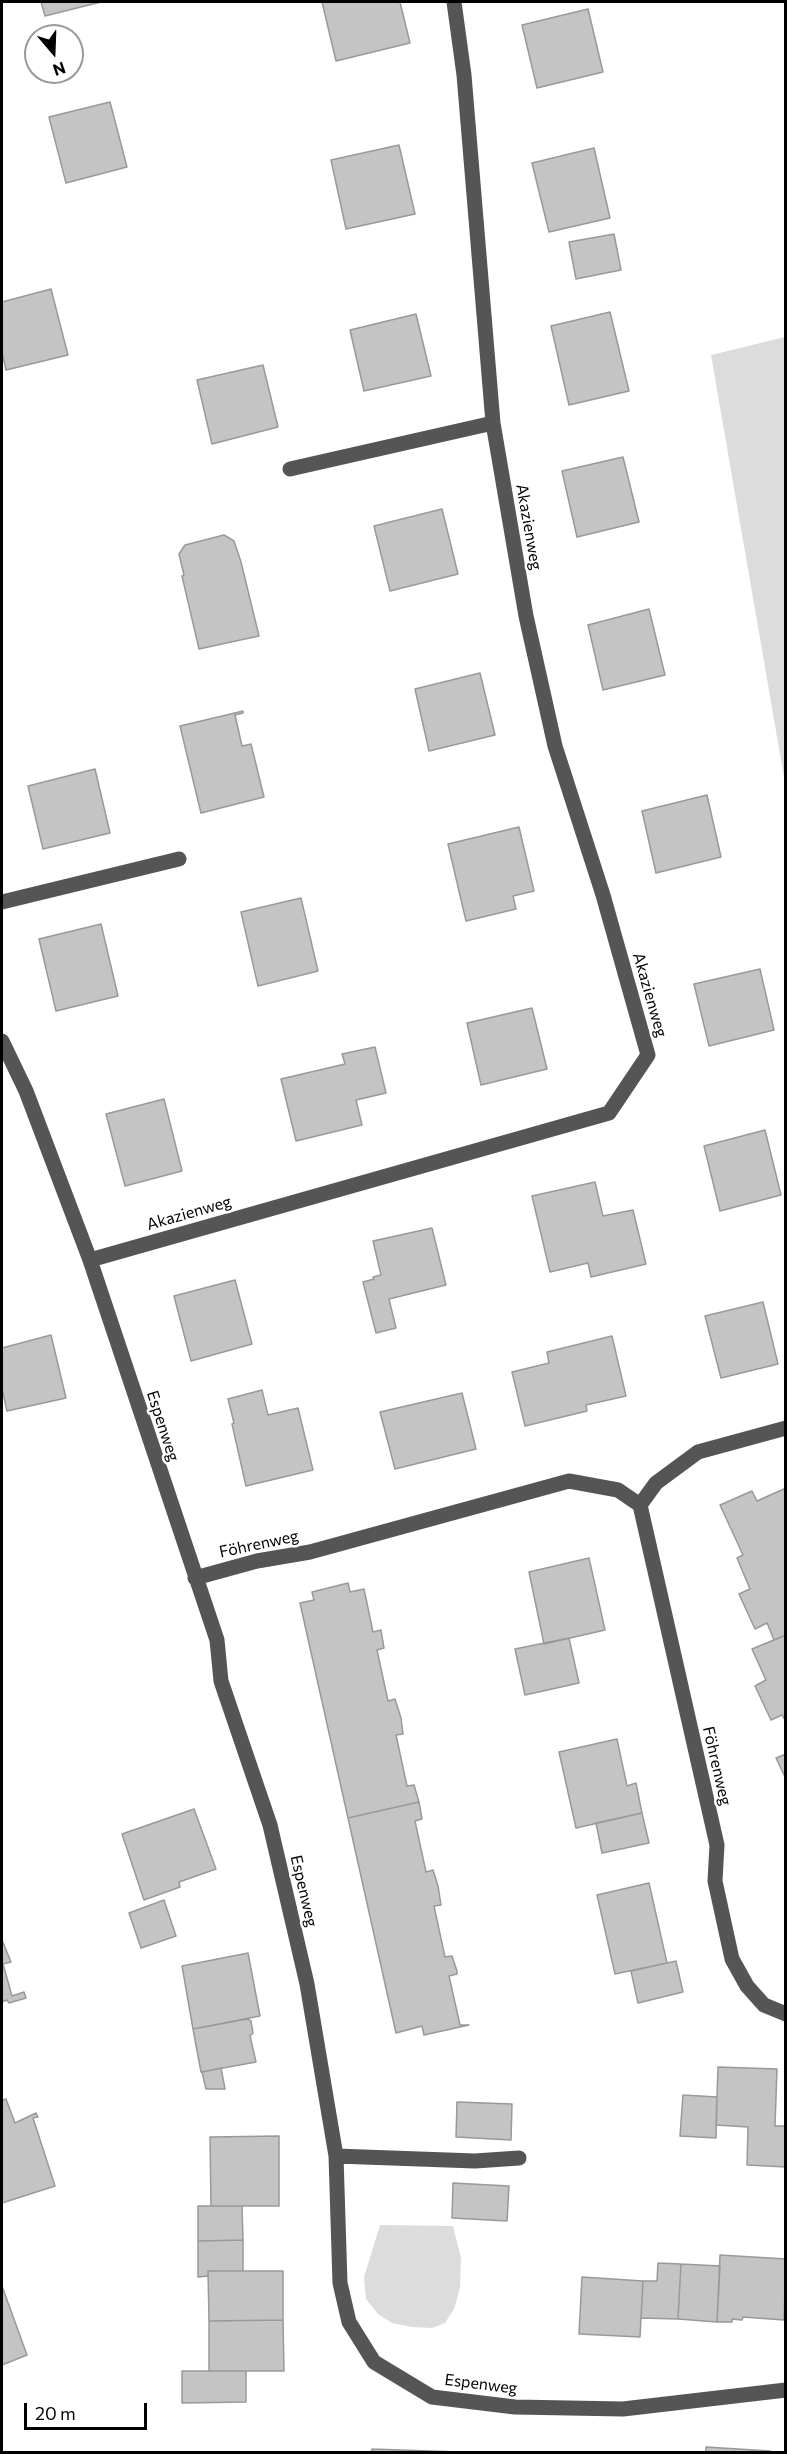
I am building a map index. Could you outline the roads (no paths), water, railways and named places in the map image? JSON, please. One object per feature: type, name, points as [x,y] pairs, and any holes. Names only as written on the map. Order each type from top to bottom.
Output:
[{"type":"street","name":"Akazienweg","points":[[90,1260],[609,1113],[648,1055],[603,895],[555,746],[526,616],[493,423],[464,75],[454,2]]},
{"type":"street","points":[[290,469],[493,423]]},
{"type":"street","points":[[2,902],[178,859]]},
{"type":"street","name":"Espenweg","points":[[2,1041],[26,1091],[90,1260],[217,1640],[221,1681],[270,1825],[307,1984],[336,2156],[340,2283],[349,2322],[374,2362],[432,2397],[515,2407],[622,2409],[786,2390]]},
{"type":"street","points":[[640,1504],[656,1483],[698,1452],[786,1428]]},
{"type":"street","name":"Föhrenweg","points":[[195,1578],[257,1561],[310,1552],[569,1481],[618,1491],[640,1504],[717,1845],[716,1881],[732,1959],[747,1986],[764,2005],[786,2014]]},
{"type":"street","points":[[336,2156],[475,2161],[519,2158]]}]
